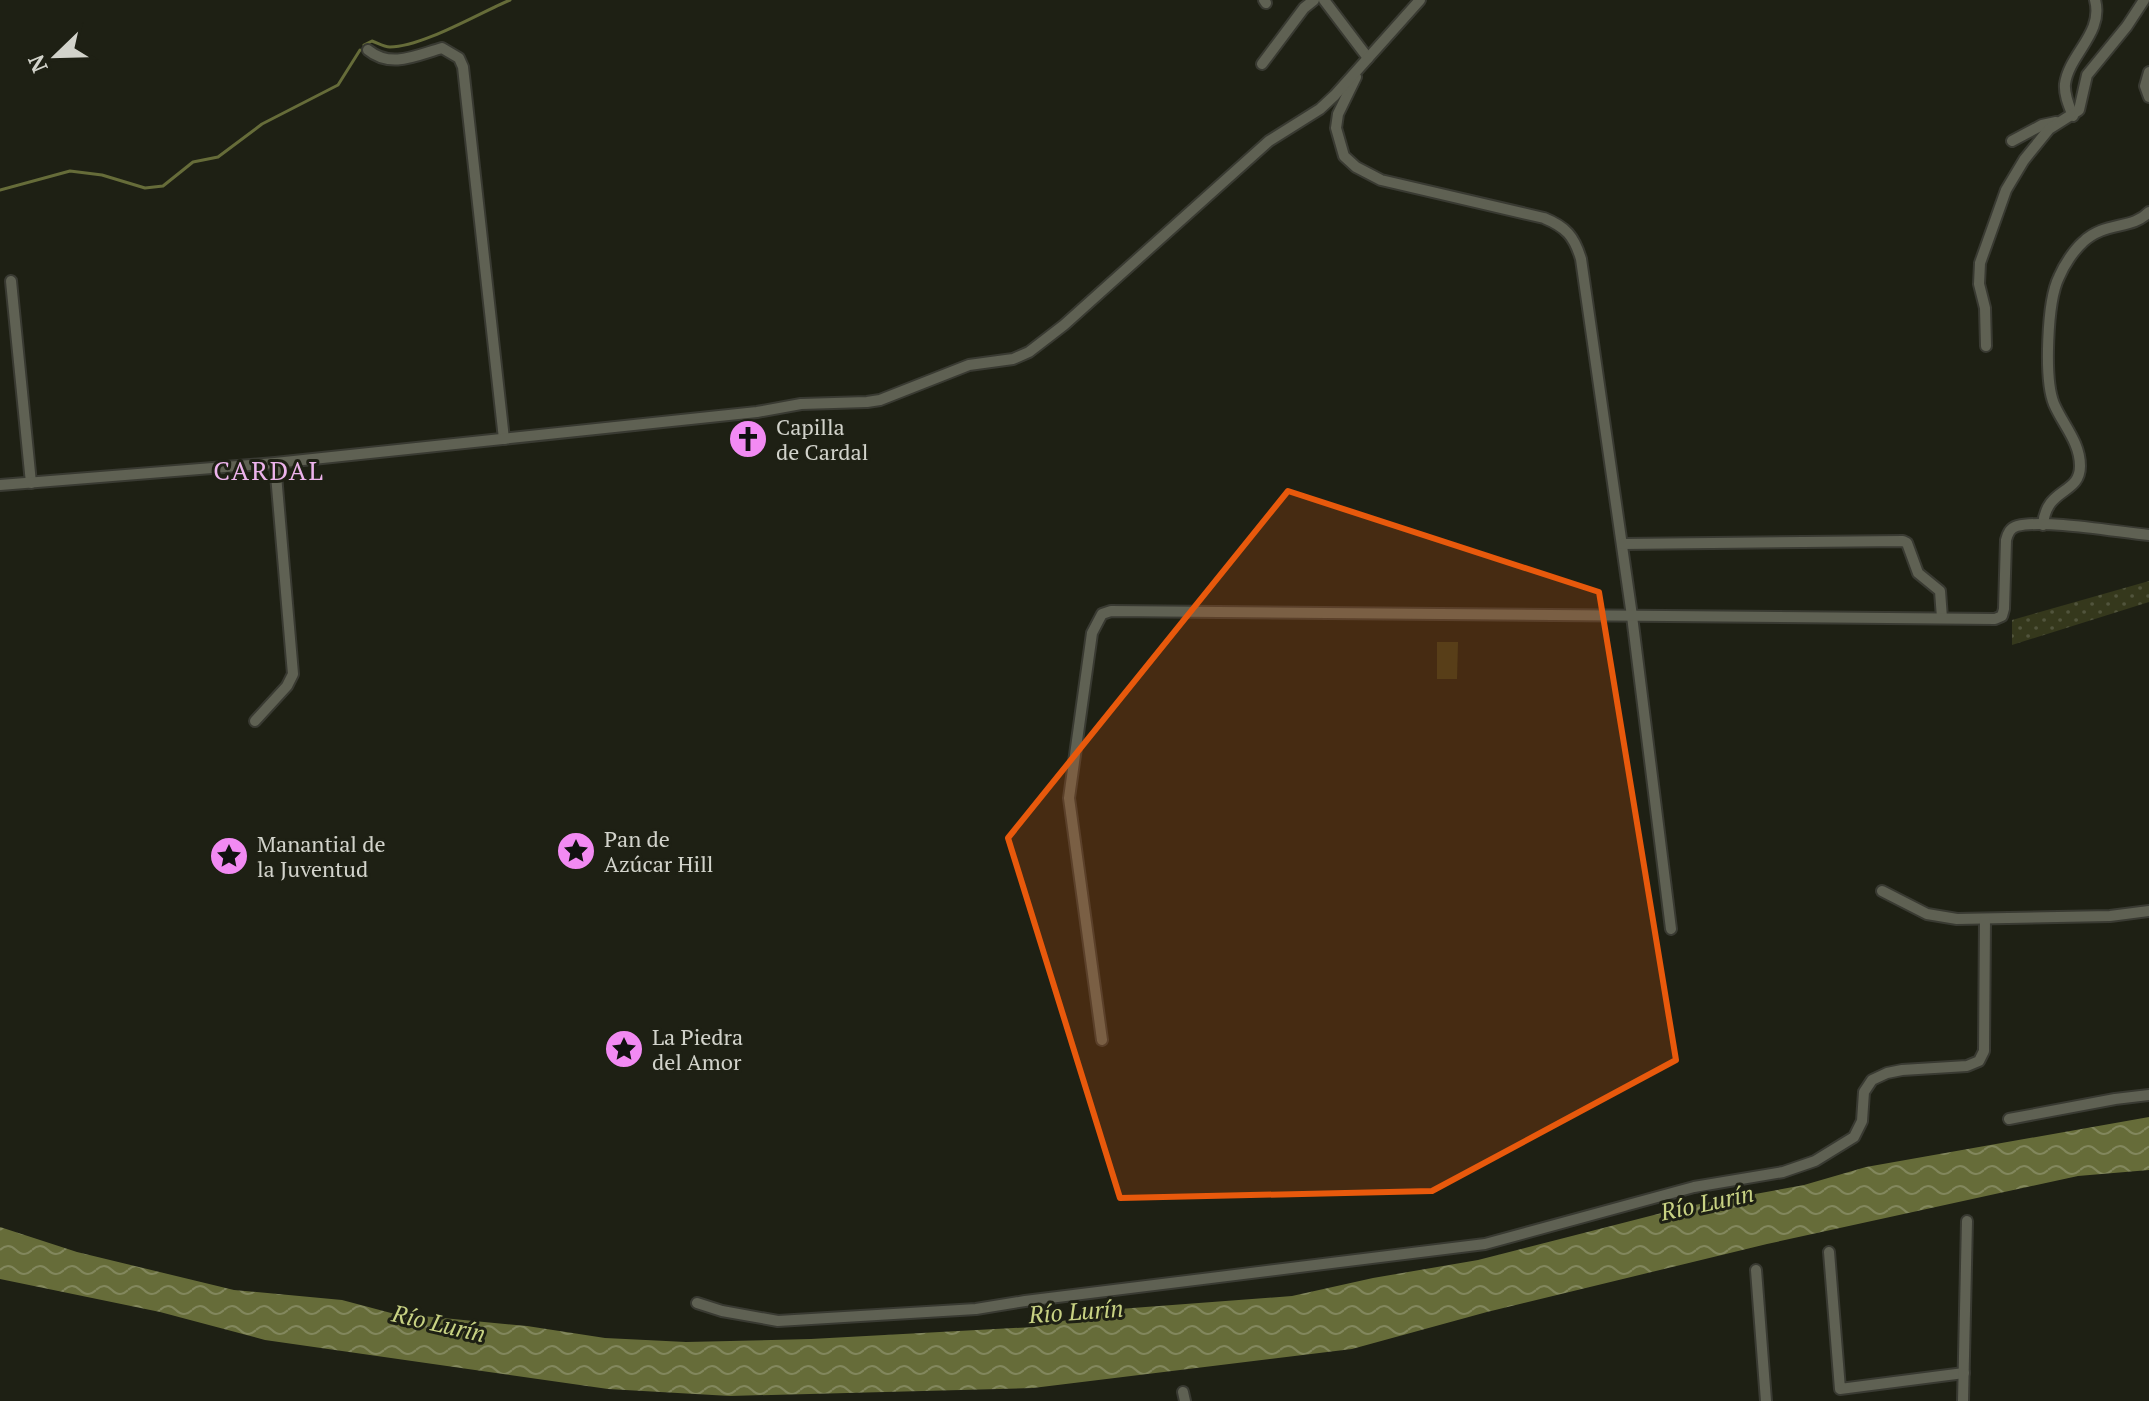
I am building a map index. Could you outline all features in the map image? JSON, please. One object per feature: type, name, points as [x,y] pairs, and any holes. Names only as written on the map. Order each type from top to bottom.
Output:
[{"type":"street","points":[[1262,64],[1304,8],[1314,0]]},
{"type":"street","points":[[1324,0],[1368,58]]},
{"type":"street","points":[[0,485],[275,463],[757,412],[801,404],[867,402],[969,365],[1013,359],[1029,352],[1064,325],[1269,141],[1320,109],[1420,0]]},
{"type":"street","points":[[2073,116],[2065,94],[2065,80],[2096,22],[2095,0]]},
{"type":"street","points":[[2012,141],[2042,125],[2073,116],[2081,106],[2087,75],[2144,0]]},
{"type":"street","points":[[368,50],[386,60],[398,61],[442,48],[459,58],[463,67],[504,439]]},
{"type":"street","points":[[1360,68],[1338,114],[1336,128],[1344,156],[1356,167],[1381,180],[1544,218],[1564,227],[1576,240],[1632,616],[1671,929]]},
{"type":"street","points":[[2149,72],[2145,86],[2149,97]]},
{"type":"street","points":[[1986,346],[1985,308],[1979,284],[1980,263],[2010,181],[2058,121]]},
{"type":"street","points":[[2043,525],[2044,509],[2076,480],[2080,468],[2077,446],[2054,404],[2049,387],[2051,320],[2058,279],[2076,249],[2098,230],[2137,221],[2149,212]]},
{"type":"street","points":[[11,281],[31,483]]},
{"type":"street","points":[[255,721],[287,686],[293,674],[275,463]]},
{"type":"street","points":[[1102,1040],[1069,798],[1092,633],[1102,614],[1111,611],[1995,619],[2002,616],[2008,533],[2018,526],[2043,525],[2149,535]]},
{"type":"street","points":[[1622,544],[1903,541],[1907,543],[1918,573],[1940,591],[1942,618]]},
{"type":"street","points":[[1882,891],[1937,917],[2110,916],[2149,911]]},
{"type":"street","points":[[697,1303],[778,1321],[976,1309],[1485,1244],[1694,1187],[1783,1172],[1815,1161],[1854,1137],[1862,1121],[1864,1092],[1872,1080],[1887,1073],[1967,1066],[1979,1061],[1984,1051],[1985,919]]},
{"type":"street","points":[[2009,1119],[2149,1095]]},
{"type":"street","points":[[1963,1401],[1967,1221]]},
{"type":"street","points":[[1829,1252],[1840,1389],[1964,1373]]},
{"type":"street","points":[[1756,1270],[1766,1401]]},
{"type":"highlighted area","points":[[1288,491],[1599,592],[1676,1060],[1432,1191],[1120,1198],[1008,838]]},
{"type":"shaded area","points":[[2149,581],[2149,602],[2012,645],[2012,620]]},
{"type":"shaded area","points":[[1437,642],[1458,642],[1457,679],[1437,679]]},
{"type":"water","name":"Río Lurín","points":[[2149,1117],[2149,1170],[2078,1176],[1767,1244],[1487,1312],[1352,1349],[1033,1388],[730,1396],[608,1389],[265,1340],[160,1312],[0,1279],[0,1227],[77,1252],[234,1290],[342,1300],[391,1313],[527,1326],[605,1338],[686,1342],[811,1339],[1034,1327],[1119,1309],[1292,1296],[1478,1260],[1689,1206],[1804,1185],[1866,1167]]},
{"type":"waterway","points":[[364,45],[372,41],[383,46],[403,46],[510,0]]},
{"type":"waterway","points":[[0,190],[70,171],[102,175],[145,188],[163,186],[193,162],[218,157],[262,124],[338,85],[360,50]]},
{"type":"place","name":"Capilla de Cardal","points":[[748,439]]},
{"type":"place","name":"Pan de Azúcar Hill","points":[[576,851]]},
{"type":"place","name":"Manantial de la Juventud","points":[[229,856]]},
{"type":"place","name":"La Piedra del Amor","points":[[624,1049]]},
{"type":"district","name":"CARDAL","points":[[269,470]]}]
